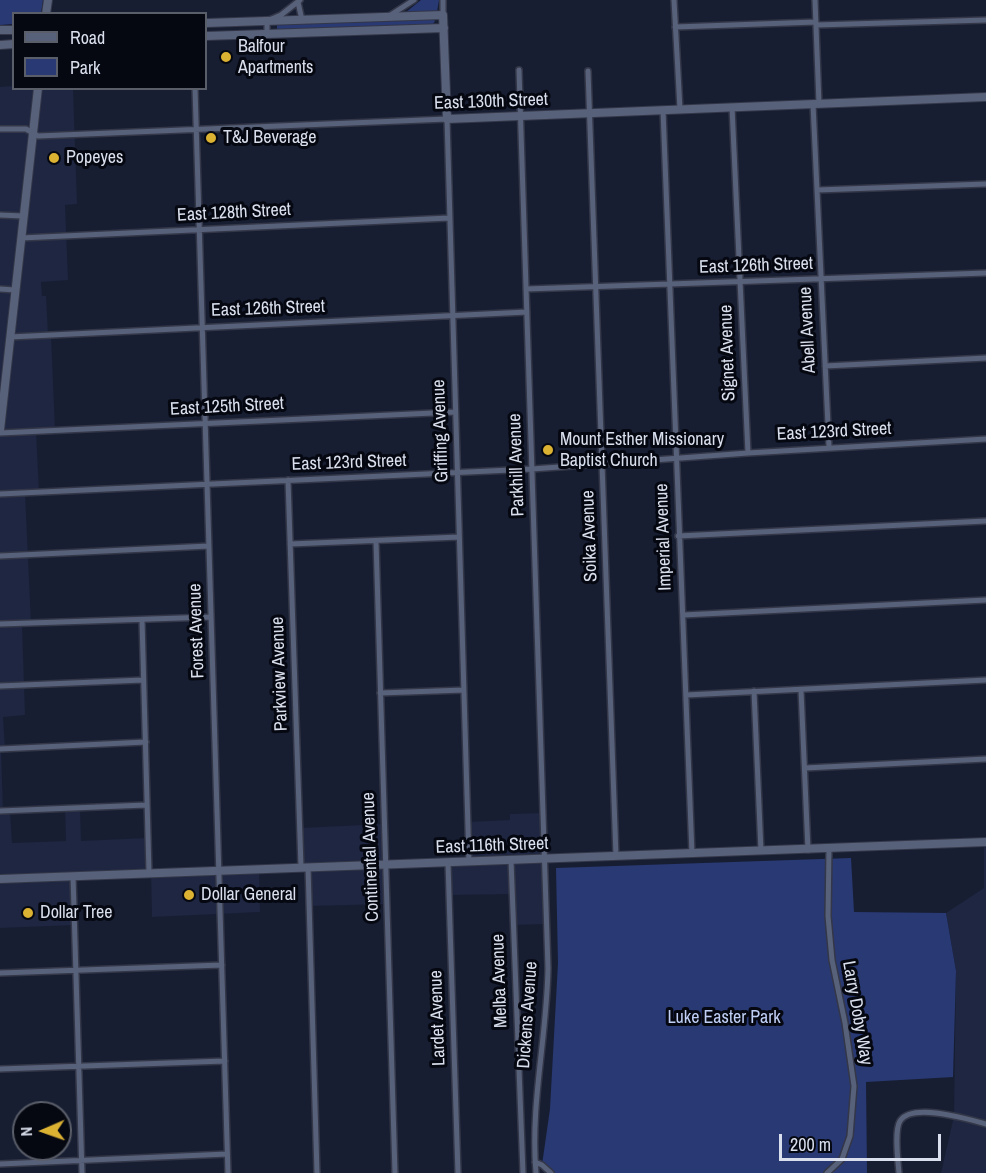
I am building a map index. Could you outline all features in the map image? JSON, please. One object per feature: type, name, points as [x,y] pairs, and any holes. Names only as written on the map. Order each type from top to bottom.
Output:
[{"type":"street","points":[[387,17],[414,0]]},
{"type":"street","name":"Griffing Avenue","points":[[443,0],[469,862]]},
{"type":"street","points":[[674,0],[680,110]]},
{"type":"street","name":"Abell Avenue","points":[[815,0],[817,190],[829,447]]},
{"type":"street","points":[[267,21],[281,15],[299,1],[303,20]]},
{"type":"street","points":[[207,23],[443,15]]},
{"type":"street","points":[[675,27],[986,20]]},
{"type":"street","points":[[267,21],[267,34]]},
{"type":"street","points":[[207,36],[444,28]]},
{"type":"street","name":"Parkhill Avenue","points":[[519,70],[543,859]]},
{"type":"street","name":"Soika Avenue","points":[[588,71],[616,856]]},
{"type":"street","points":[[0,432],[5,348],[9,337],[15,290],[38,90]]},
{"type":"street","name":"Forest Avenue","points":[[195,90],[228,1173]]},
{"type":"street","name":"East 130th Street","points":[[0,129],[26,129],[38,136],[986,97]]},
{"type":"street","name":"Signet Avenue","points":[[732,107],[748,453]]},
{"type":"street","name":"Imperial Avenue","points":[[663,110],[668,285],[692,854]]},
{"type":"street","points":[[817,190],[986,184]]},
{"type":"street","points":[[0,215],[23,216]]},
{"type":"street","name":"East 128th Street","points":[[21,237],[449,218]]},
{"type":"street","name":"East 126th Street","points":[[526,289],[986,273]]},
{"type":"street","points":[[0,289],[15,290]]},
{"type":"street","name":"East 126th Street","points":[[9,337],[527,312]]},
{"type":"street","points":[[825,366],[986,358]]},
{"type":"street","name":"East 125th Street","points":[[0,432],[455,412]]},
{"type":"street","name":"East 123rd Street","points":[[0,494],[532,469],[829,447],[986,439]]},
{"type":"street","name":"Parkview Avenue","points":[[288,480],[317,1173]]},
{"type":"street","points":[[678,536],[986,520]]},
{"type":"street","points":[[290,544],[459,537]]},
{"type":"street","name":"Continental Avenue","points":[[375,541],[395,1173]]},
{"type":"street","points":[[0,556],[209,546]]},
{"type":"street","points":[[683,615],[986,600]]},
{"type":"street","points":[[0,624],[211,617]]},
{"type":"street","points":[[142,620],[148,872]]},
{"type":"street","points":[[0,686],[143,680]]},
{"type":"street","points":[[686,696],[986,680]]},
{"type":"street","points":[[380,693],[464,690]]},
{"type":"street","points":[[801,690],[808,850]]},
{"type":"street","points":[[754,691],[761,851]]},
{"type":"street","points":[[0,749],[146,742]]},
{"type":"street","points":[[805,768],[986,759]]},
{"type":"street","points":[[0,811],[146,805]]},
{"type":"street","name":"East 116th Street","points":[[0,879],[986,842]]},
{"type":"street","name":"Larry Doby Way","points":[[827,1173],[842,1159],[848,1143],[852,1123],[854,1086],[845,1023],[832,960],[828,904],[829,849]]},
{"type":"street","name":"Dickens Avenue","points":[[536,1173],[535,1106],[548,995],[543,859]]},
{"type":"street","name":"Melba Avenue","points":[[511,860],[523,1173]]},
{"type":"street","name":"Lardet Avenue","points":[[448,862],[458,1173]]},
{"type":"street","points":[[73,876],[82,1173]]},
{"type":"street","points":[[0,973],[222,965]]},
{"type":"street","points":[[0,1069],[225,1060]]},
{"type":"street","points":[[899,1173],[897,1130],[899,1122],[908,1115],[946,1114],[986,1124]]},
{"type":"street","points":[[0,1164],[227,1154]]},
{"type":"street","points":[[535,1162],[551,1173]]},
{"type":"shaded area","points":[[12,86],[12,90],[73,90],[77,204],[65,205],[68,280],[41,282],[42,296],[46,296],[48,334],[51,335],[55,430],[36,432],[39,492],[25,493],[31,623],[22,624],[25,715],[3,717],[5,749],[1,749],[3,811],[10,811],[12,843],[66,841],[65,808],[80,808],[81,841],[147,838],[149,872],[73,876],[74,925],[0,928],[0,87]]},
{"type":"shaded area","points":[[542,813],[546,924],[513,925],[512,894],[449,895],[448,863],[469,862],[468,822],[510,820],[510,814]]},
{"type":"shaded area","points":[[385,824],[387,904],[309,906],[308,867],[301,867],[300,828]]},
{"type":"shaded area","points":[[984,842],[986,842],[986,1173],[941,1173],[954,1116],[956,971],[946,913],[984,888]]},
{"type":"shaded area","points":[[259,868],[260,912],[152,917],[151,872]]},
{"type":"green space","points":[[0,0],[43,0],[41,12],[12,12],[12,24],[0,25]]},
{"type":"green space","points":[[421,0],[439,0],[437,12],[405,13]]},
{"type":"green space","points":[[433,18],[435,21],[433,24],[277,30],[277,25],[281,24]]},
{"type":"green space","name":"Luke Easter Park","points":[[851,858],[854,912],[946,913],[956,971],[953,1077],[866,1082],[867,1173],[545,1173],[542,1165],[550,1109],[558,963],[556,868]]},
{"type":"place","name":"Balfour Apartments","points":[[226,57]]},
{"type":"place","name":"T&J Beverage","points":[[211,138]]},
{"type":"place","name":"Popeyes","points":[[54,158]]},
{"type":"place","name":"Mount Esther Missionary Baptist Church","points":[[548,450]]},
{"type":"place","name":"Dollar General","points":[[189,895]]},
{"type":"place","name":"Dollar Tree","points":[[28,913]]}]
